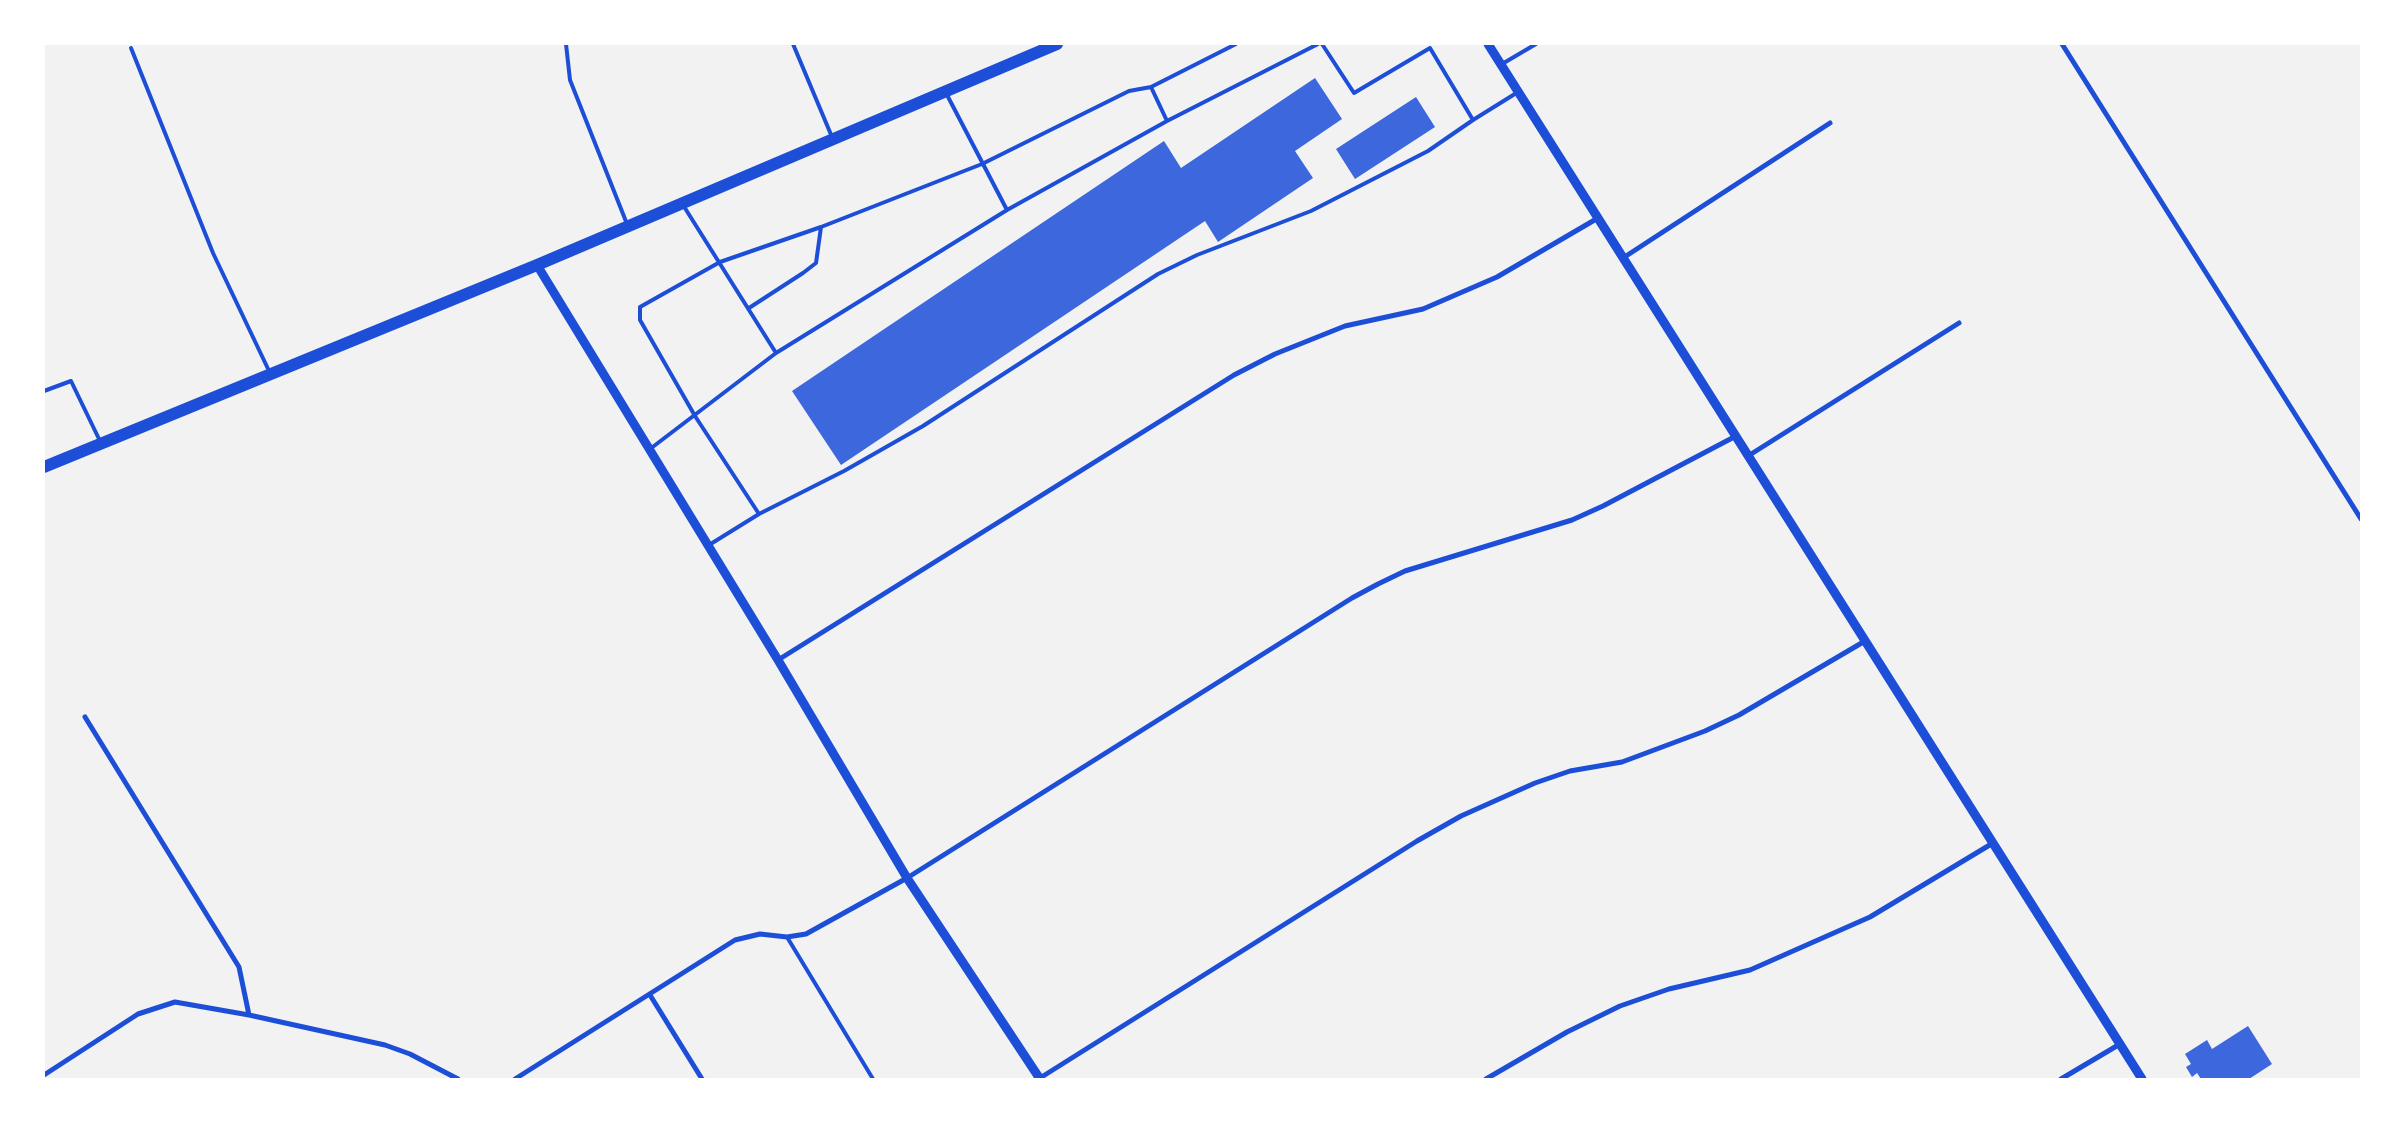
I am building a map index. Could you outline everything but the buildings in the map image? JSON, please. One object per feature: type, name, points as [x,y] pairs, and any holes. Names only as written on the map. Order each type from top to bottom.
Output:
[{"type":"main road","points":[[44,467],[101,442],[537,265],[1057,44]]},
{"type":"street","points":[[1488,44],[2142,1079]]},
{"type":"street","points":[[2062,44],[2361,519]]},
{"type":"street","points":[[1623,258],[1830,123]]},
{"type":"street","points":[[778,660],[1234,375],[1275,354],[1345,326],[1423,308],[1498,277],[1598,218]]},
{"type":"street","points":[[537,265],[778,660],[907,878],[1040,1079],[1417,841],[1461,816],[1535,783],[1570,771],[1622,762],[1705,731],[1739,714],[1865,641]]},
{"type":"street","points":[[1748,456],[1959,323]]},
{"type":"street","points":[[515,1079],[734,940],[760,934],[787,937],[806,934],[824,926],[907,878],[1352,598],[1378,584],[1405,571],[1572,520],[1603,506],[1736,436]]},
{"type":"street","points":[[86,717],[239,967],[250,1015]]},
{"type":"street","points":[[1486,1079],[1567,1032],[1620,1006],[1669,989],[1750,970],[1870,917],[1993,843]]},
{"type":"street","points":[[650,995],[702,1079]]},
{"type":"street","points":[[44,1075],[113,1029],[156,1007],[175,1002],[250,1015],[386,1045],[410,1054],[458,1079]]},
{"type":"street","points":[[2061,1079],[2120,1044]]},
{"type":"lane","points":[[566,44],[570,80],[628,226]]},
{"type":"lane","points":[[793,44],[833,139]]},
{"type":"lane","points":[[759,514],[695,416],[640,320],[640,307],[720,262],[821,227],[982,164],[1129,91],[1151,88],[1236,44]]},
{"type":"lane","points":[[650,449],[776,353],[1006,210],[1167,121],[1318,44]]},
{"type":"lane","points":[[1322,44],[1354,93],[1429,46],[1473,120]]},
{"type":"lane","points":[[1501,64],[1536,44]]},
{"type":"lane","points":[[131,48],[213,253],[270,373]]},
{"type":"lane","points":[[1151,88],[1167,121]]},
{"type":"lane","points":[[945,92],[1006,210]]},
{"type":"lane","points":[[708,545],[759,514],[844,471],[923,426],[1158,274],[1197,255],[1312,211],[1428,151],[1518,92]]},
{"type":"lane","points":[[682,203],[776,353]]},
{"type":"lane","points":[[749,308],[804,273],[816,263],[821,227]]},
{"type":"lane","points":[[44,391],[71,381],[101,442]]},
{"type":"lane","points":[[787,937],[873,1079]]}]
